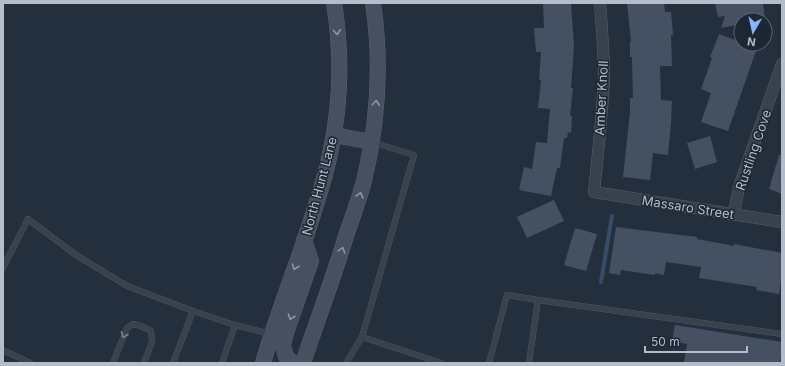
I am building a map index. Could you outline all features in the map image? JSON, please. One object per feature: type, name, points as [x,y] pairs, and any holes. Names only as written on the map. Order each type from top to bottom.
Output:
[{"type":"main road","name":"North Hunt Lane","points":[[263,363],[320,192],[334,136],[339,72],[338,33],[334,3]]},
{"type":"main road","points":[[303,363],[358,203],[364,183],[372,142],[377,101],[378,66],[373,3]]},
{"type":"main road","points":[[334,136],[372,142]]},
{"type":"main road","points":[[293,363],[286,357],[283,345],[311,261],[304,240]]},
{"type":"street","name":"Amber Knoll","points":[[594,192],[602,115],[604,78],[600,3]]},
{"type":"street","name":"Rustling Cove","points":[[734,215],[740,184],[782,64]]},
{"type":"street","name":"Massaro Street","points":[[594,192],[782,222]]},
{"type":"lane","points":[[346,363],[362,337],[414,155],[372,142]]},
{"type":"lane","points":[[3,268],[28,219],[76,255],[127,286],[235,325],[272,334]]},
{"type":"lane","points":[[489,363],[507,295],[782,334]]},
{"type":"lane","points":[[529,363],[538,300]]},
{"type":"lane","points":[[173,363],[193,311]]},
{"type":"lane","points":[[113,363],[127,328],[133,324],[150,331],[152,342],[144,363]]},
{"type":"lane","points":[[222,363],[235,325]]},
{"type":"lane","points":[[362,337],[441,363]]},
{"type":"lane","points":[[3,350],[30,363]]},
{"type":"building","points":[[543,3],[571,3],[574,46],[571,88],[573,88],[570,116],[572,116],[571,133],[568,132],[567,138],[564,138],[560,168],[557,168],[551,196],[519,190],[524,167],[532,169],[536,142],[547,143],[550,109],[538,108],[541,80],[539,80],[541,52],[536,52],[534,28],[544,28]]},
{"type":"building","points":[[627,3],[664,3],[665,12],[671,12],[673,35],[671,35],[672,66],[660,66],[661,100],[672,101],[668,155],[653,153],[650,180],[623,177],[630,112],[630,98],[633,98],[632,57],[630,57],[631,42]]},
{"type":"building","points":[[715,3],[763,3],[764,12],[733,12],[733,26],[721,28],[725,16],[718,17]]},
{"type":"building","points":[[719,34],[733,39],[733,52],[756,52],[728,131],[701,122],[711,93],[701,89],[712,58],[710,57]]},
{"type":"building","points":[[710,136],[717,162],[695,169],[687,143]]},
{"type":"building","points":[[779,155],[782,155],[782,194],[769,189]]},
{"type":"building","points":[[554,200],[564,221],[527,238],[517,217]]},
{"type":"building","points":[[616,227],[697,237],[697,239],[734,246],[734,244],[782,253],[782,273],[779,294],[756,290],[757,287],[699,278],[701,267],[666,262],[664,275],[621,270],[620,275],[609,273]]},
{"type":"building","points":[[575,228],[597,234],[586,271],[564,265]]},
{"type":"building","points":[[675,325],[782,342],[780,363],[684,363],[687,344],[672,341]]},
{"type":"waterway","points":[[601,282],[612,216]]}]
